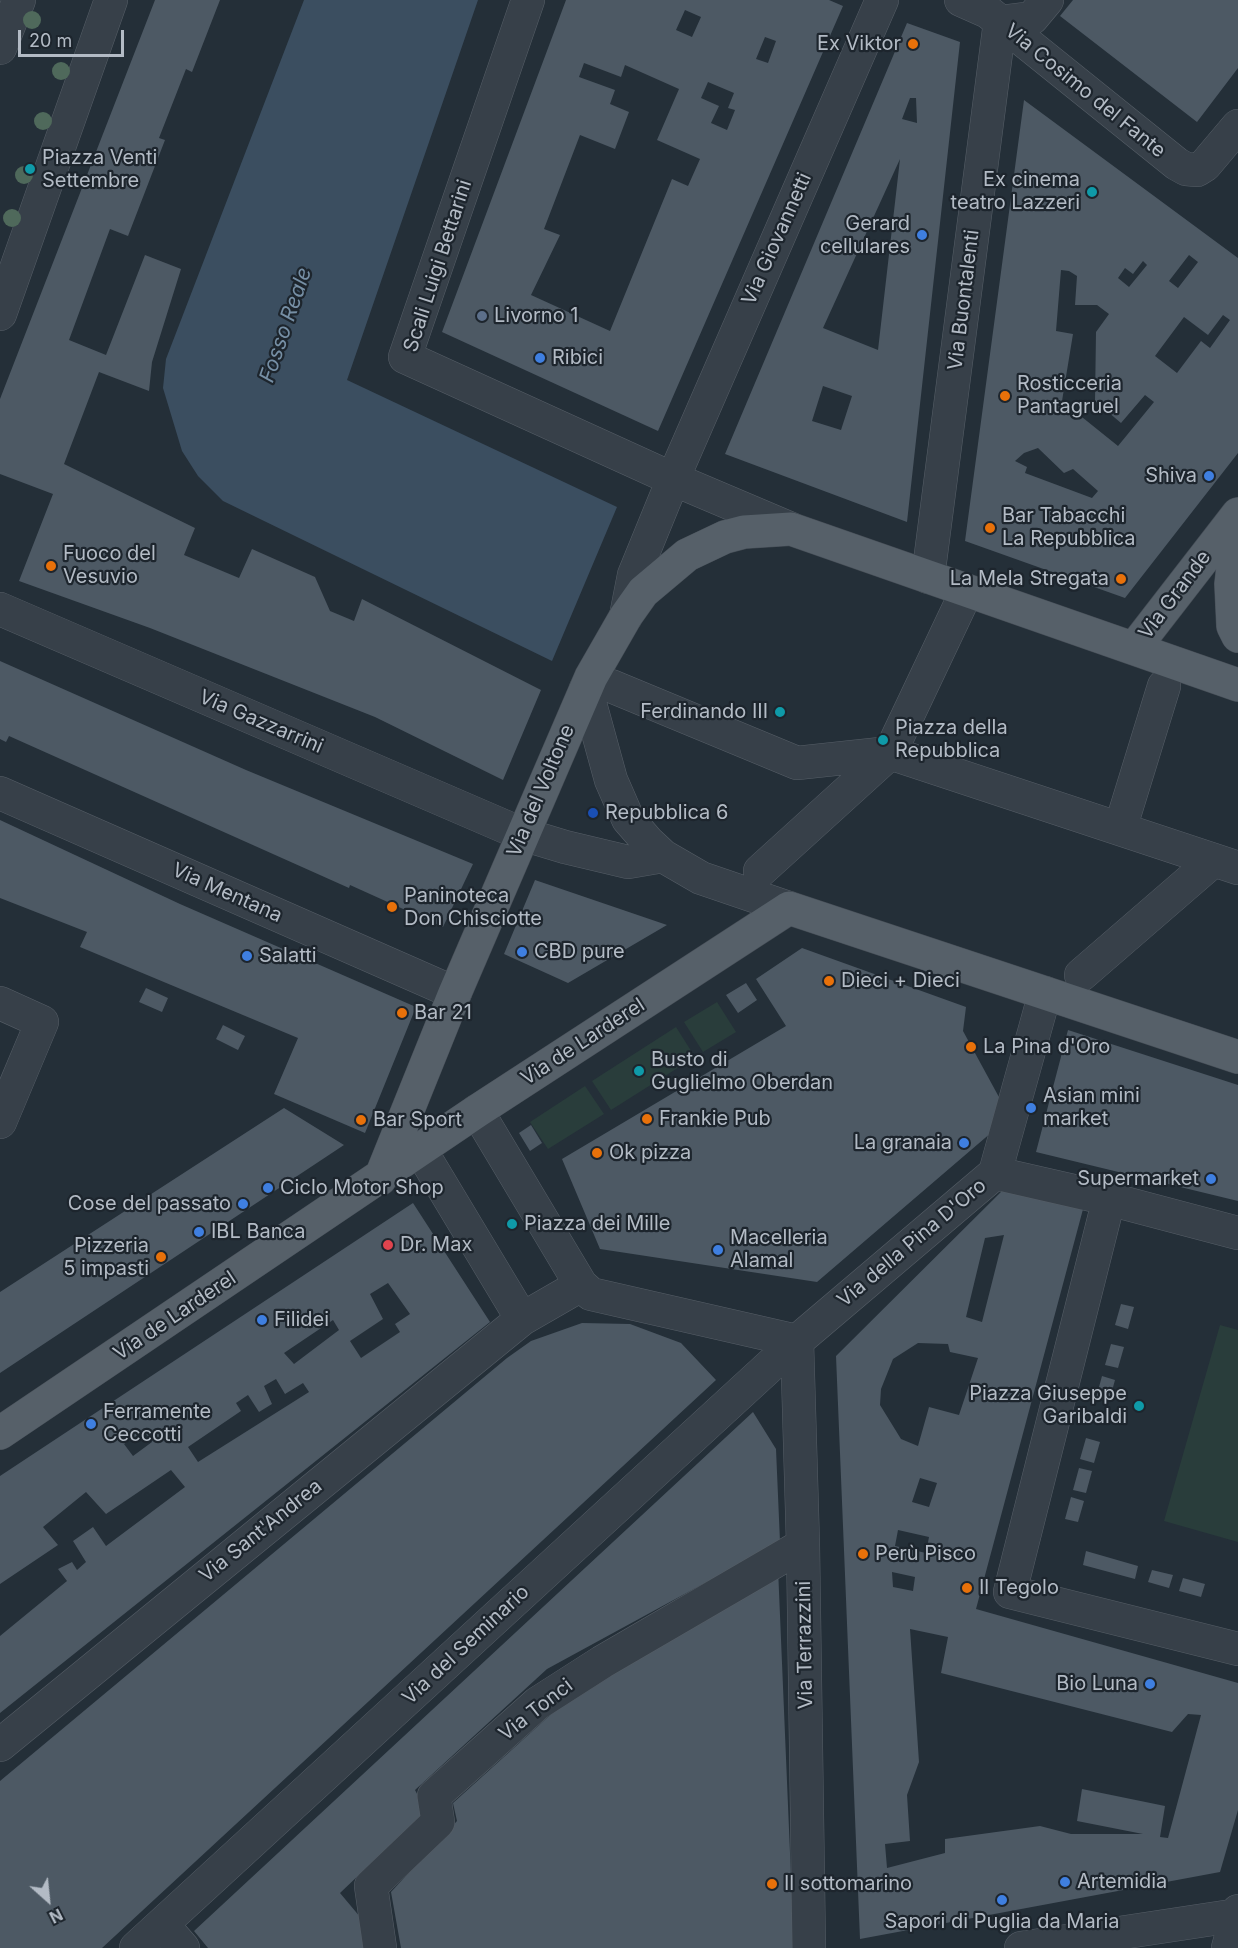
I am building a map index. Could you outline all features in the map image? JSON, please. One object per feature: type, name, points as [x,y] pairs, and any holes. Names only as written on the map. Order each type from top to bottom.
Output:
[{"type":"main road","name":"Via Grande","points":[[1135,647],[1238,514]]},
{"type":"main road","name":"Via Grande","points":[[1238,525],[1231,594],[1233,626],[1238,636]]},
{"type":"main road","points":[[598,688],[626,616],[653,582],[687,555],[725,537],[744,532],[791,529],[1238,684]]},
{"type":"main road","name":"Via del Voltone","points":[[455,993],[522,834],[598,688]]},
{"type":"main road","points":[[789,908],[1238,1057]]},
{"type":"main road","name":"Via de Larderel","points":[[0,1432],[380,1179],[477,1111],[789,908]]},
{"type":"main road","points":[[380,1179],[455,993]]},
{"type":"street","points":[[0,48],[19,0]]},
{"type":"street","name":"Scali Luigi Bettarini","points":[[528,0],[405,357],[673,479]]},
{"type":"street","name":"Via Giovannetti","points":[[673,479],[882,0]]},
{"type":"street","points":[[985,9],[1032,18],[1047,0]]},
{"type":"street","points":[[0,314],[100,3]]},
{"type":"street","name":"Via Cosimo del Fante","points":[[985,9],[1177,164],[1197,170],[1221,148],[1238,126]]},
{"type":"street","name":"Via Buontalenti","points":[[928,577],[985,9]]},
{"type":"street","points":[[626,616],[634,575],[673,479],[791,529]]},
{"type":"street","points":[[760,871],[890,753],[962,601]]},
{"type":"street","name":"Via Gazzarrini","points":[[0,609],[522,834]]},
{"type":"street","points":[[1120,829],[1164,686]]},
{"type":"street","points":[[789,908],[709,881],[663,856],[628,819],[598,741],[598,688],[797,764],[890,753],[1226,864]]},
{"type":"street","name":"Via Mentana","points":[[0,793],[455,993]]},
{"type":"street","points":[[522,834],[628,862],[663,856]]},
{"type":"street","points":[[1081,975],[1226,864]]},
{"type":"street","name":"Via della Pina D'Oro","points":[[797,1341],[995,1173],[1045,993]]},
{"type":"street","points":[[0,1003],[42,1022],[0,1122]]},
{"type":"street","points":[[477,1111],[581,1285],[591,1294],[797,1341]]},
{"type":"street","points":[[421,1150],[522,1319],[581,1285]]},
{"type":"street","points":[[995,1173],[1109,1199],[1238,1233]]},
{"type":"street","points":[[1109,1199],[1010,1592],[1238,1650]]},
{"type":"street","name":"Via Sant'Andrea","points":[[0,1745],[522,1319]]},
{"type":"street","name":"Via Terrazzini","points":[[797,1341],[803,1545],[809,1948]]},
{"type":"street","name":"Via del Seminario","points":[[136,1948],[797,1341]]},
{"type":"street","name":"Via Tonci","points":[[381,1948],[371,1886],[438,1822],[434,1796],[538,1703],[612,1656],[803,1545]]},
{"type":"street","points":[[1022,1948],[1238,1914],[1228,1948]]},
{"type":"street","points":[[162,1924],[183,1948]]},
{"type":"green space","points":[[717,1002],[736,1032],[703,1052],[684,1022]]},
{"type":"green space","points":[[676,1027],[695,1057],[611,1110],[592,1081]]},
{"type":"green space","points":[[585,1086],[604,1114],[548,1149],[530,1122]]},
{"type":"green space","points":[[1220,1325],[1238,1330],[1238,1542],[1164,1521]]},
{"type":"water","name":"Fosso Reale","points":[[304,0],[478,0],[347,380],[617,507],[552,661],[223,501],[198,476],[182,451],[163,388],[166,359]]},
{"type":"building","points":[[155,0],[220,0],[192,72],[186,69],[159,138],[165,140],[128,236],[110,229],[69,340],[106,355],[145,255],[181,269],[152,362],[149,391],[99,372],[64,464],[195,528],[184,555],[239,578],[252,549],[315,577],[330,611],[354,621],[362,599],[541,690],[503,780],[375,717],[150,628],[19,581],[53,494],[0,474],[0,399]]},
{"type":"building","points":[[566,0],[829,0],[843,6],[658,431],[442,332]],"holes":[[[685,10],[701,17],[692,37],[676,30]],[[765,37],[776,41],[768,63],[756,59]],[[584,63],[621,77],[625,65],[679,89],[657,140],[700,159],[688,186],[672,179],[610,331],[531,295],[560,235],[544,229],[580,135],[615,149],[629,112],[610,104],[615,90],[579,77]],[[708,82],[734,93],[728,108],[735,110],[727,130],[711,123],[719,106],[701,98]]]},
{"type":"building","points":[[1073,0],[1238,0],[1238,68],[1197,122],[1060,16]]},
{"type":"building","points":[[907,23],[960,42],[907,522],[725,454]],"holes":[[[910,98],[916,98],[917,123],[902,119]],[[900,159],[878,350],[823,328]],[[823,386],[852,396],[841,430],[812,421]]]},
{"type":"building","points":[[1024,100],[1238,258],[1238,453],[1125,598],[965,541]],"holes":[[[1189,255],[1198,262],[1178,288],[1169,281]],[[1143,261],[1147,265],[1129,287],[1118,278],[1125,268],[1133,274]],[[1061,270],[1069,271],[1077,276],[1075,305],[1097,305],[1109,314],[1096,332],[1095,401],[1121,423],[1145,395],[1154,402],[1118,446],[1062,401],[1073,334],[1056,331]],[[1223,315],[1230,320],[1210,348],[1201,341],[1177,373],[1155,356],[1184,317],[1208,335]],[[1038,448],[1064,473],[1073,469],[1098,491],[1092,498],[1025,473],[1027,467],[1015,461],[1024,453]]]},
{"type":"building","points":[[0,661],[246,770],[473,864],[443,927],[350,885],[349,888],[9,736],[6,742],[0,739]]},
{"type":"building","points":[[0,820],[180,904],[416,1007],[365,1133],[274,1094],[298,1038],[80,947],[87,932],[0,898]]},
{"type":"building","points":[[535,880],[667,925],[568,983],[504,954]]},
{"type":"building","points":[[802,948],[966,1007],[963,1031],[1000,1099],[992,1132],[817,1282],[600,1249],[562,1159],[786,1026],[756,979]]},
{"type":"building","points":[[746,983],[757,1000],[738,1013],[726,995]]},
{"type":"building","points":[[146,988],[168,998],[162,1012],[139,1002]]},
{"type":"building","points":[[223,1025],[245,1036],[238,1050],[216,1039]]},
{"type":"building","points":[[1068,1030],[1238,1085],[1238,1201],[1036,1152]]},
{"type":"building","points":[[284,1108],[344,1145],[0,1373],[0,1292]]},
{"type":"building","points":[[531,1125],[542,1143],[530,1151],[519,1133]]},
{"type":"building","points":[[1009,1184],[1086,1198],[976,1609],[1238,1683],[1238,1810],[1220,1872],[860,1939],[836,1356]],"holes":[[[1004,1235],[982,1322],[966,1317],[985,1238]],[[918,1343],[948,1344],[950,1352],[978,1358],[959,1415],[929,1407],[918,1446],[901,1439],[880,1405],[881,1389],[893,1359]],[[920,1478],[937,1483],[929,1507],[912,1502]],[[898,1530],[929,1537],[926,1553],[895,1546]],[[892,1572],[915,1577],[913,1591],[893,1587]],[[910,1629],[948,1637],[941,1673],[1172,1732],[1188,1714],[1201,1715],[1168,1838],[1160,1837],[1165,1806],[1082,1789],[1077,1821],[1143,1834],[1071,1834],[1040,1826],[945,1839],[945,1853],[887,1868],[885,1844],[910,1841],[907,1795],[919,1762]]]},
{"type":"building","points":[[413,1203],[490,1322],[0,1713],[0,1636],[67,1581],[58,1569],[72,1562],[77,1570],[86,1562],[73,1541],[93,1527],[106,1546],[185,1487],[171,1470],[106,1514],[86,1492],[43,1527],[58,1545],[0,1584],[0,1476]],"holes":[[[388,1283],[410,1314],[395,1324],[400,1332],[361,1358],[350,1341],[383,1319],[370,1294]],[[333,1320],[339,1330],[294,1364],[284,1353]],[[276,1379],[285,1394],[303,1383],[309,1392],[198,1462],[188,1447],[241,1411],[236,1403],[248,1395],[259,1412],[272,1404],[264,1386]],[[144,1431],[152,1442],[133,1456],[124,1444]]]},
{"type":"building","points":[[1121,1304],[1134,1307],[1128,1329],[1115,1325]]},
{"type":"building","points":[[582,1323],[630,1324],[681,1343],[716,1380],[102,1948],[0,1948],[0,1781],[507,1358],[531,1341]]},
{"type":"building","points":[[1111,1344],[1124,1347],[1118,1368],[1105,1365]]},
{"type":"building","points":[[1102,1376],[1115,1380],[1109,1402],[1096,1398]]},
{"type":"building","points":[[753,1412],[776,1449],[780,1542],[547,1669],[415,1790],[426,1811],[340,1893],[366,1924],[369,1948],[208,1948],[194,1931]]},
{"type":"building","points":[[1086,1438],[1100,1442],[1094,1463],[1080,1459]]},
{"type":"building","points":[[1079,1468],[1092,1471],[1086,1493],[1073,1490]]},
{"type":"building","points":[[1071,1497],[1084,1501],[1078,1522],[1065,1519]]},
{"type":"building","points":[[1086,1551],[1138,1566],[1135,1579],[1083,1565]]},
{"type":"building","points":[[778,1568],[794,1948],[401,1948],[391,1892],[457,1821],[453,1803],[579,1689]]},
{"type":"building","points":[[1152,1570],[1173,1575],[1169,1588],[1148,1582]]},
{"type":"building","points":[[1183,1578],[1205,1584],[1201,1597],[1179,1591]]},
{"type":"place","name":"Ex Viktor","points":[[913,44]]},
{"type":"place","name":"Piazza Venti Settembre","points":[[30,169]]},
{"type":"place","name":"Ex cinema teatro Lazzeri","points":[[1092,192]]},
{"type":"place","name":"Gerard cellulares","points":[[922,235]]},
{"type":"place","name":"Livorno 1","points":[[482,316]]},
{"type":"place","name":"Ribici","points":[[540,358]]},
{"type":"place","name":"Rosticceria Pantagruel","points":[[1005,396]]},
{"type":"place","name":"Shiva","points":[[1209,476]]},
{"type":"place","name":"Bar Tabacchi La Repubblica","points":[[990,528]]},
{"type":"place","name":"Fuoco del Vesuvio","points":[[51,566]]},
{"type":"place","name":"La Mela Stregata","points":[[1121,579]]},
{"type":"place","name":"Ferdinando III","points":[[780,712]]},
{"type":"place","name":"Piazza della Repubblica","points":[[883,740]]},
{"type":"place","name":"Repubblica 6","points":[[593,813]]},
{"type":"place","name":"Paninoteca Don Chisciotte","points":[[392,907]]},
{"type":"place","name":"CBD pure","points":[[522,952]]},
{"type":"place","name":"Salatti","points":[[247,956]]},
{"type":"place","name":"Dieci + Dieci","points":[[829,981]]},
{"type":"place","name":"Bar 21","points":[[402,1013]]},
{"type":"place","name":"La Pina d'Oro","points":[[971,1047]]},
{"type":"place","name":"Busto di Guglielmo Oberdan","points":[[639,1071]]},
{"type":"place","name":"Asian mini market","points":[[1031,1108]]},
{"type":"place","name":"Frankie Pub","points":[[647,1119]]},
{"type":"place","name":"Bar Sport","points":[[361,1120]]},
{"type":"place","name":"La granaia","points":[[964,1143]]},
{"type":"place","name":"Ok pizza","points":[[597,1153]]},
{"type":"place","name":"Supermarket","points":[[1211,1179]]},
{"type":"place","name":"Ciclo Motor Shop","points":[[268,1188]]},
{"type":"place","name":"Cose del passato","points":[[243,1204]]},
{"type":"place","name":"Piazza dei Mille","points":[[512,1224]]},
{"type":"place","name":"IBL Banca","points":[[199,1232]]},
{"type":"place","name":"Dr. Max","points":[[388,1245]]},
{"type":"place","name":"Macelleria Alamal","points":[[718,1250]]},
{"type":"place","name":"Pizzeria 5 impasti","points":[[161,1257]]},
{"type":"place","name":"Filidei","points":[[262,1320]]},
{"type":"place","name":"Piazza Giuseppe Garibaldi","points":[[1139,1406]]},
{"type":"place","name":"Ferramente Ceccotti","points":[[91,1424]]},
{"type":"place","name":"Perù Pisco","points":[[863,1554]]},
{"type":"place","name":"Il Tegolo","points":[[967,1588]]},
{"type":"place","name":"Bio Luna","points":[[1150,1684]]},
{"type":"place","name":"Artemidia","points":[[1065,1882]]},
{"type":"place","name":"Il sottomarino","points":[[772,1884]]},
{"type":"place","name":"Sapori di Puglia da Maria","points":[[1002,1900]]}]
